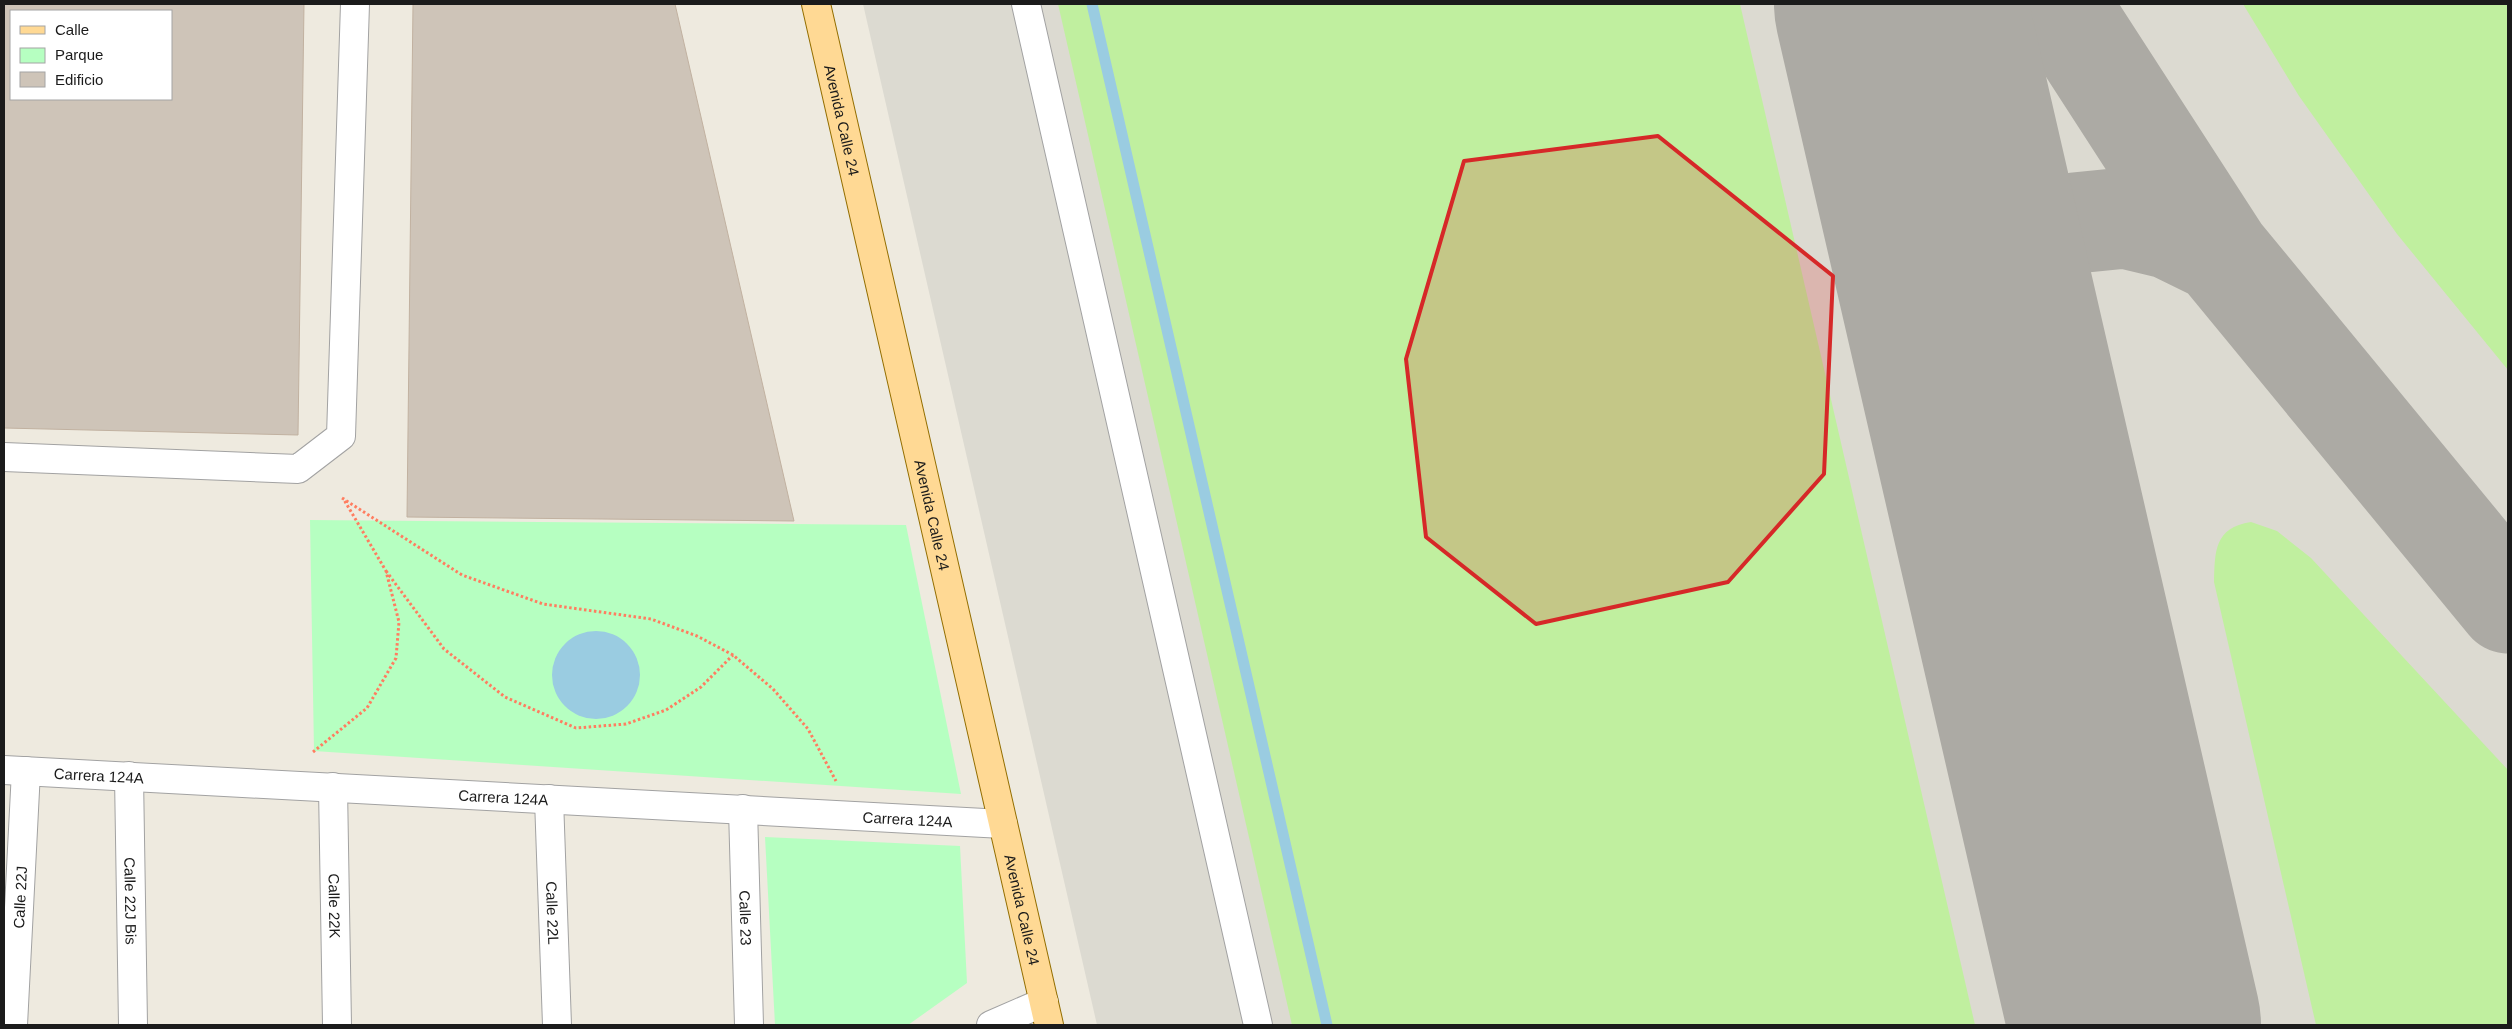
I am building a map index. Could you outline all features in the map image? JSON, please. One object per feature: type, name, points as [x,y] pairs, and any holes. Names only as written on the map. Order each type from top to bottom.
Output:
[{"type":"main road","name":"Avenida Calle 24","points":[[816,4],[1046,1014]]},
{"type":"street","points":[[4,456],[298,470],[340,436],[355,4]]},
{"type":"street","points":[[1026,4],[1258,1025]]},
{"type":"street","name":"Carrera 124A","points":[[15,770],[1003,824]]},
{"type":"street","name":"Calle 22J","points":[[13,1025],[15,770]]},
{"type":"street","name":"Calle 22J Bis","points":[[129,776],[133,1025]]},
{"type":"street","name":"Calle 22K","points":[[333,787],[337,1025]]},
{"type":"street","name":"Calle 22L","points":[[549,799],[557,1025]]},
{"type":"street","name":"Calle 23","points":[[743,809],[749,1025]]},
{"type":"street","points":[[991,1025],[1046,1014]]},
{"type":"path","points":[[733,656],[701,687],[666,710],[626,724],[576,728],[505,697],[444,649],[386,571],[342,498],[462,575],[543,604],[651,619],[697,636],[733,656],[773,689],[808,729],[854,815]]},
{"type":"path","points":[[266,784],[328,741],[367,708],[396,658],[399,622],[386,571]]},
{"type":"highlighted area","points":[[1658,136],[1833,276],[1824,474],[1728,582],[1536,624],[1426,537],[1406,359],[1464,161]]},
{"type":"shaded area","points":[[863,4],[2508,4],[2508,1025],[1097,1025]]},
{"type":"green space","points":[[1058,4],[1740,4],[1975,1025],[1292,1025]]},
{"type":"green space","points":[[2243,4],[2508,4],[2508,370],[2397,234],[2299,96]]},
{"type":"green space","points":[[310,520],[906,525],[961,794],[314,751]]},
{"type":"green space","points":[[2251,522],[2277,531],[2311,558],[2508,770],[2508,1025],[2316,1025],[2214,582],[2216,551],[2223,535],[2239,525]]},
{"type":"green space","points":[[765,837],[960,846],[967,983],[908,1025],[775,1025]]},
{"type":"water","points":[[596,631],[613,634],[621,638],[633,650],[637,658],[640,675],[637,692],[633,700],[621,712],[613,716],[596,719],[579,716],[571,712],[559,700],[555,692],[552,675],[555,658],[559,650],[571,638],[579,634]]},
{"type":"building","points":[[4,4],[304,4],[298,435],[4,428]]},
{"type":"building","points":[[413,4],[675,4],[794,521],[407,517]]},
{"type":"waterway","points":[[1092,4],[1327,1025]]},
{"type":"taxiway","points":[[2059,4],[2220,253],[2508,603]]},
{"type":"taxiway","points":[[1997,425],[2005,330],[2013,279],[2032,249],[2051,234],[2075,223],[2125,218],[2171,229],[2220,253]]},
{"type":"runway","points":[[1900,4],[2135,1025]]}]
